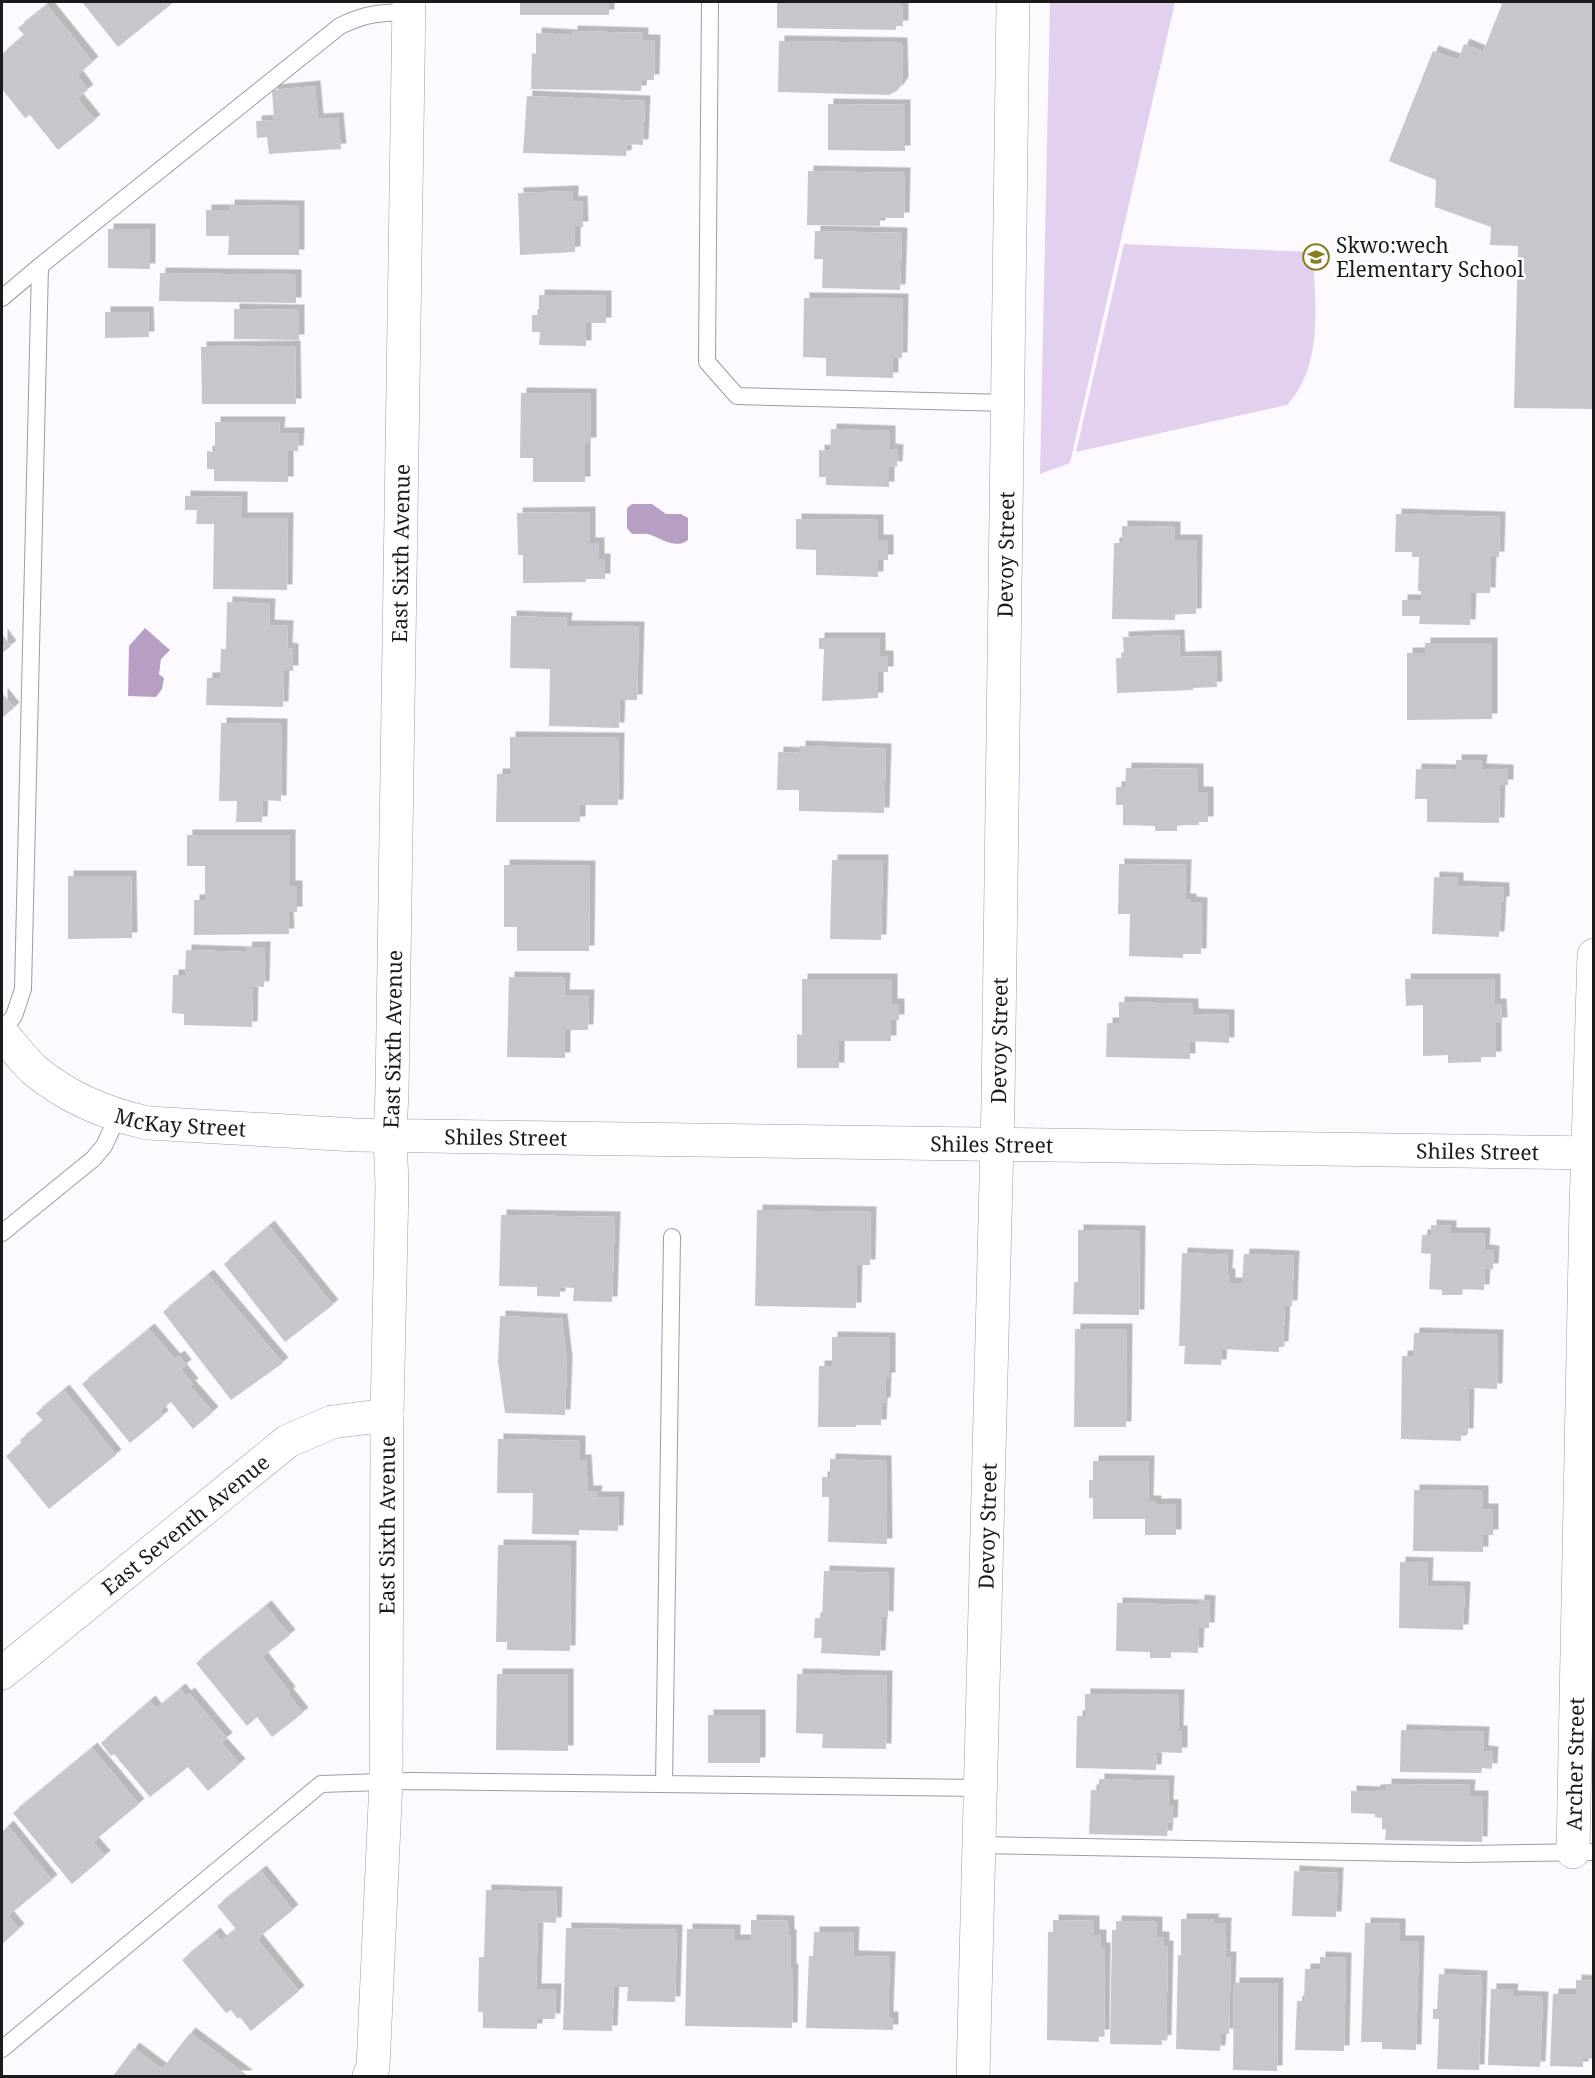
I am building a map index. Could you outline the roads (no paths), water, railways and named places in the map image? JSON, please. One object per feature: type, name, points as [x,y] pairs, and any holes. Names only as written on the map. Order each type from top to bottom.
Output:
[{"type":"street","name":"Devoy Street","points":[[973,2076],[997,1144],[1013,2]]},
{"type":"street","name":"East Sixth Avenue","points":[[369,2076],[373,2067],[386,1781],[387,1415],[392,1185],[390,1136],[409,7]]},
{"type":"street","name":"Archer Street","points":[[1583,1852],[1593,955]]},
{"type":"street","name":"McKay Street","points":[[2,1032],[33,1068],[62,1089],[95,1107],[118,1116],[148,1123],[390,1136]]},
{"type":"street","name":"Shiles Street","points":[[390,1136],[1590,1153]]},
{"type":"street","name":"East Seventh Avenue","points":[[2,1673],[288,1441],[332,1422],[387,1415]]},
{"type":"lane","points":[[710,2],[707,362],[737,396],[1007,403]]},
{"type":"lane","points":[[2,298],[340,26],[374,13],[409,7]]},
{"type":"lane","points":[[2,1032],[14,1016],[23,989],[40,266]]},
{"type":"lane","points":[[2,1233],[93,1159],[104,1146],[118,1116]]},
{"type":"lane","points":[[664,1784],[672,1237]]},
{"type":"lane","points":[[2,2049],[321,1784],[386,1781],[981,1788]]},
{"type":"lane","points":[[980,1845],[1463,1854],[1583,1852]]},
{"type":"place","name":"Skwo:wech Elementary School","points":[[1316,257]]}]
